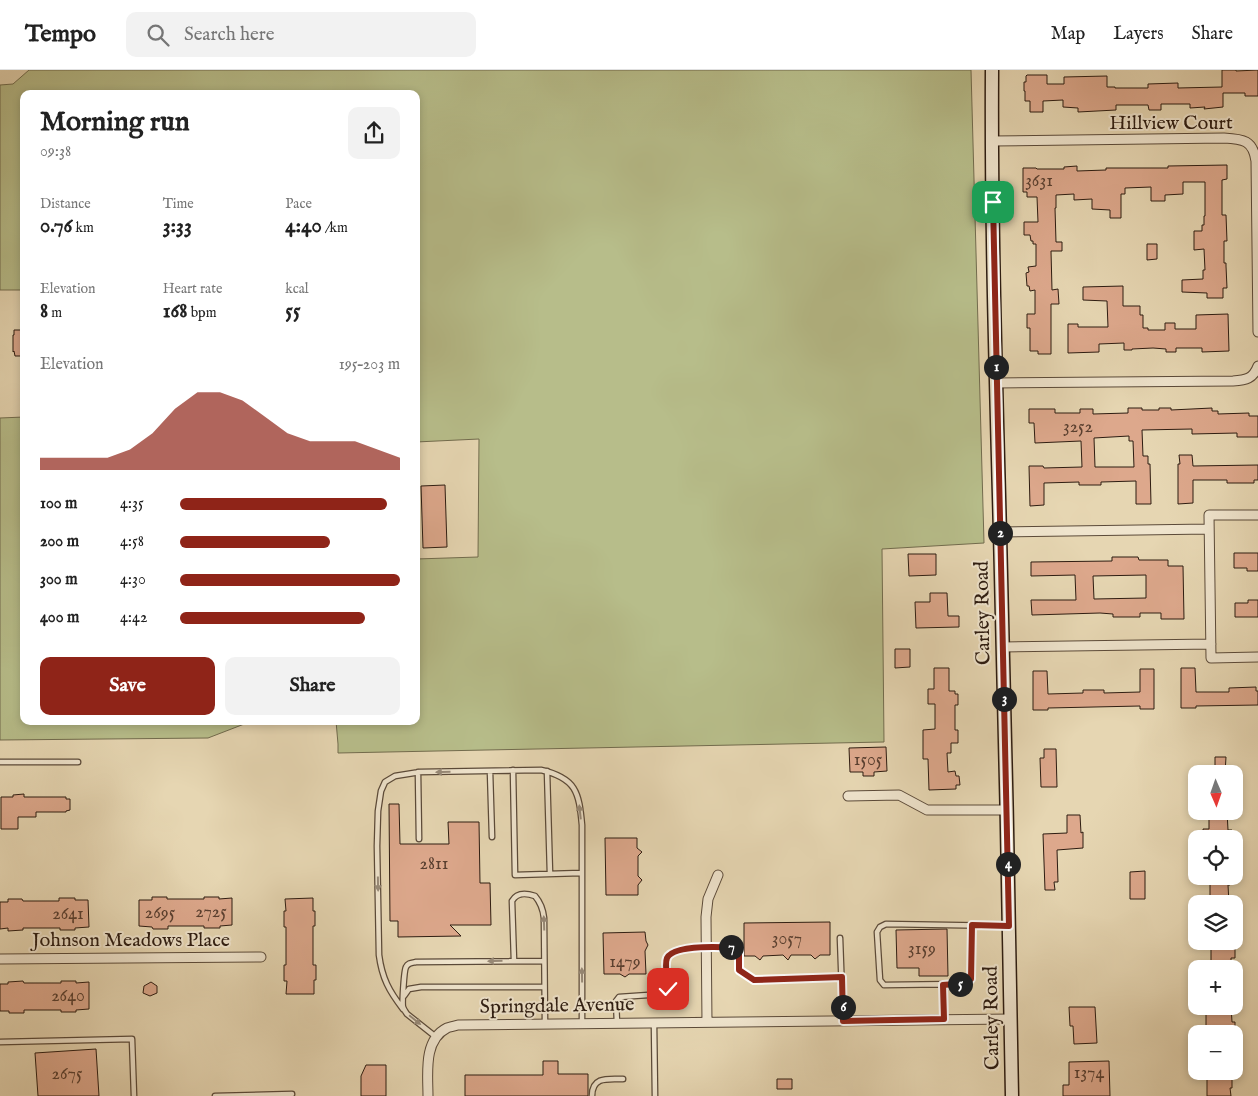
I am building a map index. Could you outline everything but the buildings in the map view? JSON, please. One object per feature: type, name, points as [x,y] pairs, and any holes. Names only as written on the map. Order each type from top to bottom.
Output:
[{"type":"street","name":"Carley Road","points":[[992,70],[996,383],[1012,1096]]},
{"type":"street","name":"Hillview Court","points":[[992,141],[1224,138],[1238,139],[1248,143],[1254,151],[1256,161],[1258,332]]},
{"type":"street","points":[[996,383],[1233,381],[1251,377],[1256,372],[1258,366]]},
{"type":"street","points":[[1258,515],[1209,515],[1211,658],[1258,657]]},
{"type":"street","points":[[1000,532],[1209,529]]},
{"type":"street","points":[[1003,647],[1211,644]]},
{"type":"street","points":[[848,796],[899,796],[927,810],[1007,810]]},
{"type":"street","points":[[707,1022],[706,917],[708,899],[718,875]]},
{"type":"street","name":"Johnson Meadows Place","points":[[0,959],[261,957]]},
{"type":"street","name":"Springdale Avenue","points":[[436,1038],[445,1029],[458,1025],[1011,1018]]},
{"type":"street","points":[[428,1096],[428,1061],[430,1048],[436,1038]]},
{"type":"lane","points":[[0,762],[78,762]]},
{"type":"lane","points":[[513,770],[515,874],[581,873]]},
{"type":"lane","points":[[436,1038],[407,1014],[387,987],[381,967],[378,934],[377,846],[378,811],[381,791],[385,782],[395,776],[418,772],[540,770],[565,779],[573,786],[580,806],[582,825],[582,1024]]},
{"type":"lane","points":[[490,771],[492,838]]},
{"type":"lane","points":[[547,771],[550,874]]},
{"type":"lane","points":[[418,772],[419,840]]},
{"type":"lane","points":[[514,961],[512,901],[520,894],[535,896],[540,901],[544,918],[545,1024]]},
{"type":"lane","points":[[972,925],[971,979],[966,982],[943,985],[884,984],[880,980],[877,932],[880,927],[886,924],[972,925],[1009,926]]},
{"type":"lane","points":[[840,938],[843,1021]]},
{"type":"lane","points":[[617,1023],[616,1001],[618,997],[663,994],[668,989],[666,959],[675,952],[696,947],[739,948],[739,970],[754,980],[842,977]]},
{"type":"lane","points":[[404,997],[404,972],[406,966],[410,963],[544,960]]},
{"type":"lane","points":[[943,985],[944,1019]]},
{"type":"lane","points":[[404,1009],[402,1002],[409,989],[421,987],[544,987]]},
{"type":"lane","points":[[654,1023],[656,1096]]},
{"type":"lane","points":[[0,1042],[132,1040],[134,1096]]},
{"type":"lane","points":[[592,1096],[592,1090],[598,1081],[603,1079],[623,1079]]},
{"type":"lane","points":[[215,1096],[292,1094]]},
{"type":"green space","points":[[29,70],[971,70],[984,543],[882,549],[884,742],[338,753],[336,725],[420,725],[420,559],[478,557],[479,439],[420,442],[420,90],[20,90],[20,290],[0,290],[0,85],[13,84]]},
{"type":"green space","points":[[20,417],[20,725],[242,725],[208,738],[0,740],[0,418]]},
{"type":"route","points":[[668,989],[666,959],[669,955],[706,946],[739,948],[739,970],[754,980],[842,977],[843,1021],[944,1019],[943,985],[960,984],[971,979],[972,925],[1009,926],[993,202]]}]
